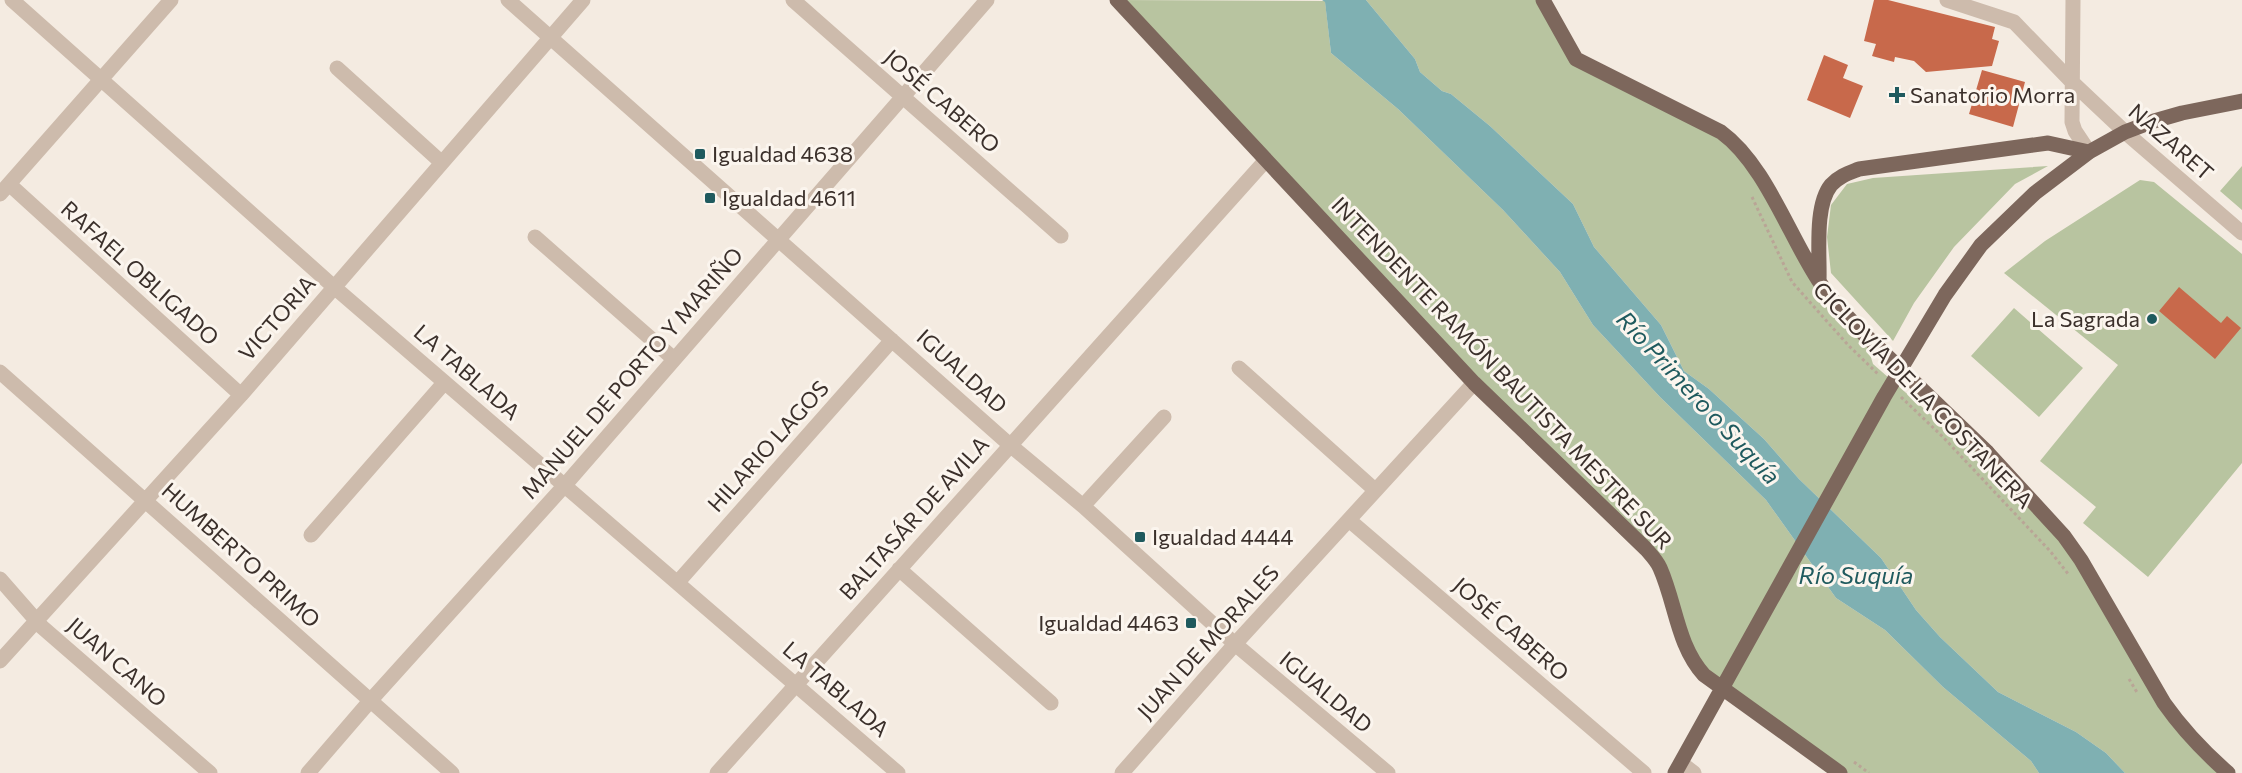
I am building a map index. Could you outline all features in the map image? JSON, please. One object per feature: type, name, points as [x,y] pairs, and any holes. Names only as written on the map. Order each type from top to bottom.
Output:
[{"type":"main road","name":"INTENDENTE RAMÓN BAUTISTA MESTRE SUR","points":[[1117,0],[1474,383],[1647,549],[1659,566],[1686,650],[1704,675],[1840,773]]},
{"type":"main road","points":[[1548,3],[1576,59],[1721,132],[1733,141],[1752,164],[1819,282],[1864,334],[1987,452],[2064,536],[2081,560],[2164,703],[2199,747],[2228,773]]},
{"type":"main road","points":[[1678,768],[1887,392],[1944,295],[1981,245],[2035,193],[2089,152],[2125,132],[2182,112],[2242,101]]},
{"type":"main road","points":[[1819,282],[1820,216],[1825,196],[1841,176],[1859,170],[2048,143],[2089,152]]},
{"type":"street","name":"LA TABLADA","points":[[12,0],[444,383],[898,773]]},
{"type":"street","points":[[5,189],[171,0]]},
{"type":"street","name":"IGUALDAD","points":[[508,0],[1010,445],[1083,506],[1235,644],[1388,773]]},
{"type":"street","name":"VICTORIA","points":[[0,661],[241,395],[583,0]]},
{"type":"street","name":"JOSÉ CABERO","points":[[793,0],[1061,236]]},
{"type":"street","name":"MANUEL DE PORTO Y MARIÑO","points":[[308,773],[565,485],[987,0]]},
{"type":"street","name":"NAZARET","points":[[1947,0],[2014,22],[2125,132],[2242,233]]},
{"type":"street","points":[[2073,0],[2072,122],[2075,131],[2089,152]]},
{"type":"street","points":[[337,68],[441,162]]},
{"type":"street","name":"BALTASÁR DE AVILA","points":[[717,773],[1266,160]]},
{"type":"street","name":"RAFAEL OBLIGADO","points":[[5,189],[241,395]]},
{"type":"street","points":[[535,237],[674,359]]},
{"type":"street","name":"HILARIO LAGOS","points":[[678,582],[892,340]]},
{"type":"street","points":[[1239,368],[1375,490]]},
{"type":"street","name":"HUMBERTO PRIMO","points":[[0,372],[452,773]]},
{"type":"street","points":[[311,535],[444,383]]},
{"type":"street","name":"JUAN DE MORALES","points":[[1131,770],[1235,644],[1474,383]]},
{"type":"street","points":[[1083,506],[1164,417]]},
{"type":"street","name":"JOSÉ CABERO","points":[[1349,520],[1644,773]]},
{"type":"street","points":[[899,569],[1051,703]]},
{"type":"street","name":"JUAN CANO","points":[[0,579],[28,608],[36,620],[210,773]]},
{"type":"street","points":[[1678,768],[1694,773]]},
{"type":"path","name":"CICLOVÍA DE LA COSTANERA","points":[[1750,194],[1792,282],[1887,392],[1943,437],[2050,551],[2072,580]]},
{"type":"path","points":[[2128,677],[2140,697]]},
{"type":"green space","points":[[1117,0],[1325,1],[1331,53],[1398,109],[1503,210],[1560,272],[1593,325],[1660,397],[1766,500],[1836,598],[1885,630],[1943,687],[2031,761],[2039,773],[1840,773],[1704,675],[1659,566],[1474,383]]},
{"type":"green space","points":[[1366,0],[1543,0],[1570,51],[1733,141],[1819,282],[1864,334],[1873,364],[1953,434],[1987,452],[2064,536],[2164,703],[2228,773],[2125,773],[2106,753],[2076,732],[1998,692],[1940,637],[1916,610],[1881,558],[1799,479],[1764,439],[1709,389],[1684,371],[1661,325],[1594,247],[1573,204],[1490,126],[1420,72],[1415,59]]},
{"type":"green space","points":[[2048,166],[2015,184],[1954,247],[1914,303],[1893,341],[1831,273],[1827,237],[1831,205],[1847,184],[1873,178]]},
{"type":"green space","points":[[2242,166],[2242,210],[2220,191]]},
{"type":"green space","name":"La Sagrada","points":[[2140,180],[2154,182],[2242,254],[2242,463],[2148,577],[2083,523],[2096,507],[2040,461],[2118,365],[2004,273],[2045,241]]},
{"type":"green space","points":[[2014,308],[2083,368],[2039,417],[1971,356]]},
{"type":"water","name":"Río Suquía","points":[[1322,0],[1366,0],[1415,59],[1420,72],[1490,126],[1573,204],[1594,247],[1661,325],[1684,371],[1709,389],[1764,439],[1799,479],[1881,558],[1916,610],[1940,637],[1998,692],[2076,732],[2106,753],[2125,773],[2039,773],[2031,761],[1943,687],[1885,630],[1836,598],[1766,500],[1660,397],[1593,325],[1560,272],[1503,210],[1398,109],[1331,53],[1325,2]]},
{"type":"building","points":[[1874,0],[1888,0],[1995,27],[1992,39],[1999,41],[1992,66],[1926,72],[1914,61],[1895,57],[1894,62],[1872,56],[1876,44],[1864,41]]},
{"type":"building","points":[[1824,55],[1848,65],[1843,78],[1863,86],[1850,118],[1807,100]]},
{"type":"building","points":[[1982,70],[2025,82],[2013,127],[1969,114]]},
{"type":"building","points":[[2179,287],[2221,323],[2227,316],[2241,328],[2215,359],[2159,311]]},
{"type":"place","name":"Sanatorio Morra","points":[[1897,95]]},
{"type":"place","name":"Igualdad 4638","points":[[700,154]]},
{"type":"place","name":"Igualdad 4611","points":[[710,198]]},
{"type":"place","name":"La Sagrada","points":[[2152,319]]},
{"type":"place","name":"Igualdad 4444","points":[[1140,537]]},
{"type":"place","name":"Igualdad 4463","points":[[1191,623]]},
{"type":"water label","name":"Río Primero o Suquía","points":[[1698,398]]}]
